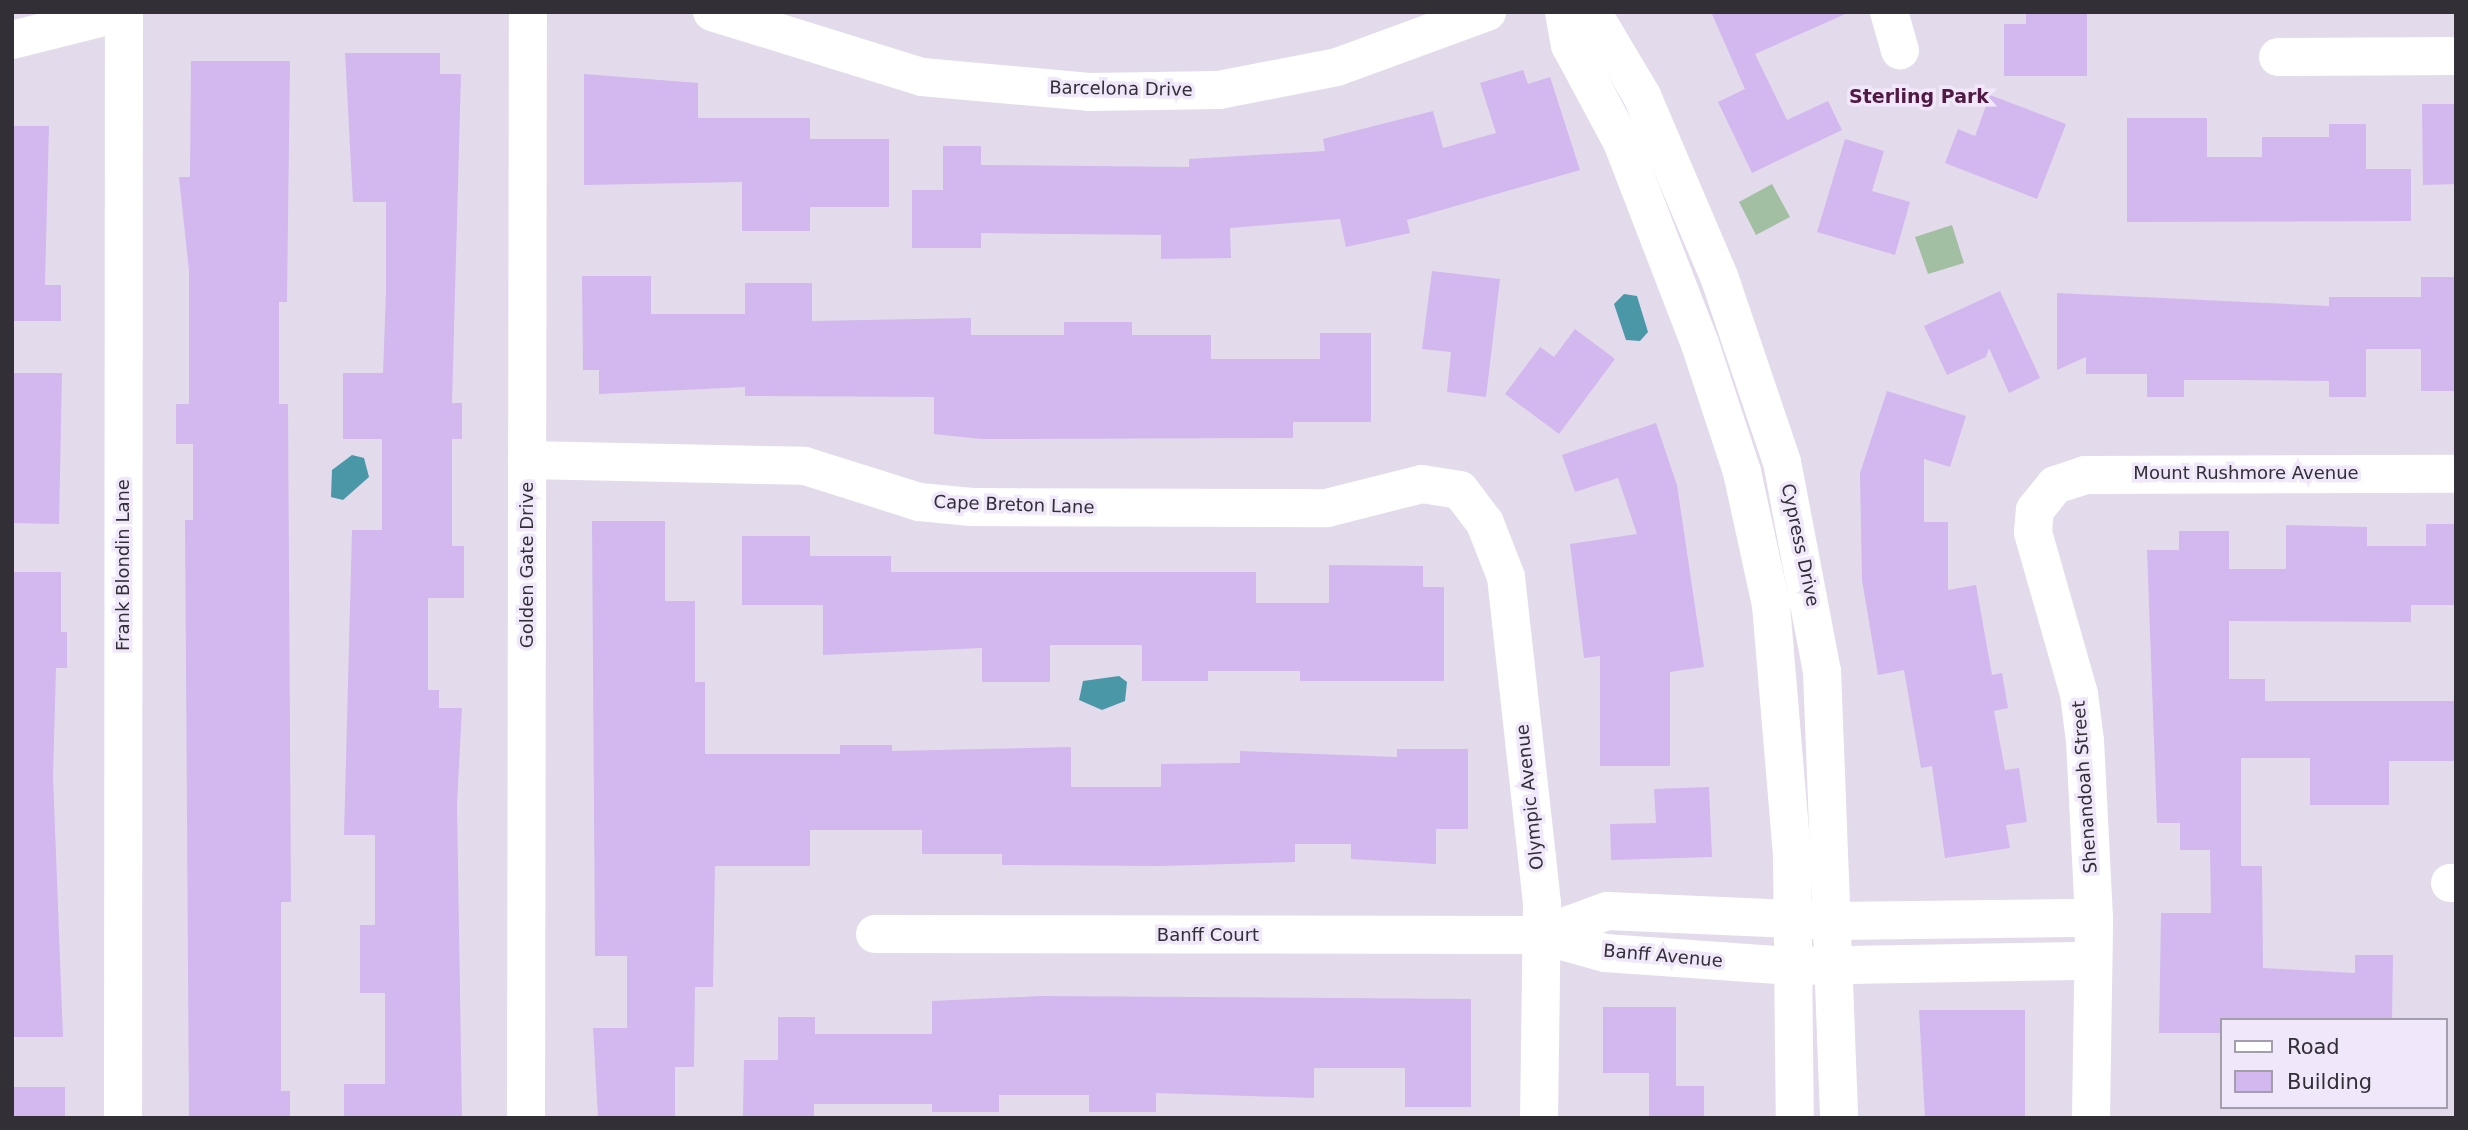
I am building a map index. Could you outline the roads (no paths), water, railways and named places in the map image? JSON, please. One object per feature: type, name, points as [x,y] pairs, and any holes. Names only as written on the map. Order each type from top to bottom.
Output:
[{"type":"street","points":[[12,40],[124,12]]},
{"type":"street","name":"Frank Blondin Lane","points":[[123,1118],[124,12]]},
{"type":"street","name":"Golden Gate Drive","points":[[526,1118],[528,12]]},
{"type":"street","name":"Barcelona Drive","points":[[712,12],[922,77],[1089,92],[1219,90],[1337,67],[1487,12]]},
{"type":"street","points":[[1564,12],[1570,45],[1622,142],[1700,344],[1742,472],[1781,674],[1793,919],[1795,1118]]},
{"type":"street","name":"Cypress Drive","points":[[1592,12],[1642,96],[1720,279],[1782,462],[1822,671],[1836,963],[1839,1118]]},
{"type":"street","points":[[1889,12],[1900,50]]},
{"type":"street","points":[[2278,57],[2456,56]]},
{"type":"street","name":"Cape Breton Lane","points":[[527,460],[806,466],[919,502],[972,507],[1328,508],[1422,484],[1460,490]]},
{"type":"street","name":"Mount Rushmore Avenue","points":[[2043,496],[2085,475],[2456,474]]},
{"type":"street","name":"Olympic Avenue","points":[[1460,490],[1485,523],[1506,577],[1541,935],[1539,1118]]},
{"type":"street","name":"Shenandoah Street","points":[[2043,496],[2033,532],[2079,694],[2094,918],[2091,1118]]},
{"type":"street","points":[[1541,935],[1607,911],[1834,921],[2094,918]]},
{"type":"street","name":"Banff Court","points":[[875,934],[1541,935]]},
{"type":"street","name":"Banff Avenue","points":[[1541,935],[1605,953],[1793,965],[2093,961]]},
{"type":"water","points":[[1624,294],[1637,296],[1648,332],[1640,341],[1626,340],[1614,304]]},
{"type":"water","points":[[352,455],[364,458],[369,477],[343,500],[331,497],[332,470]]},
{"type":"water","points":[[1119,676],[1127,682],[1125,701],[1102,710],[1079,700],[1083,681]]},
{"type":"district","name":"Sterling Park","points":[[1919,97]]}]
